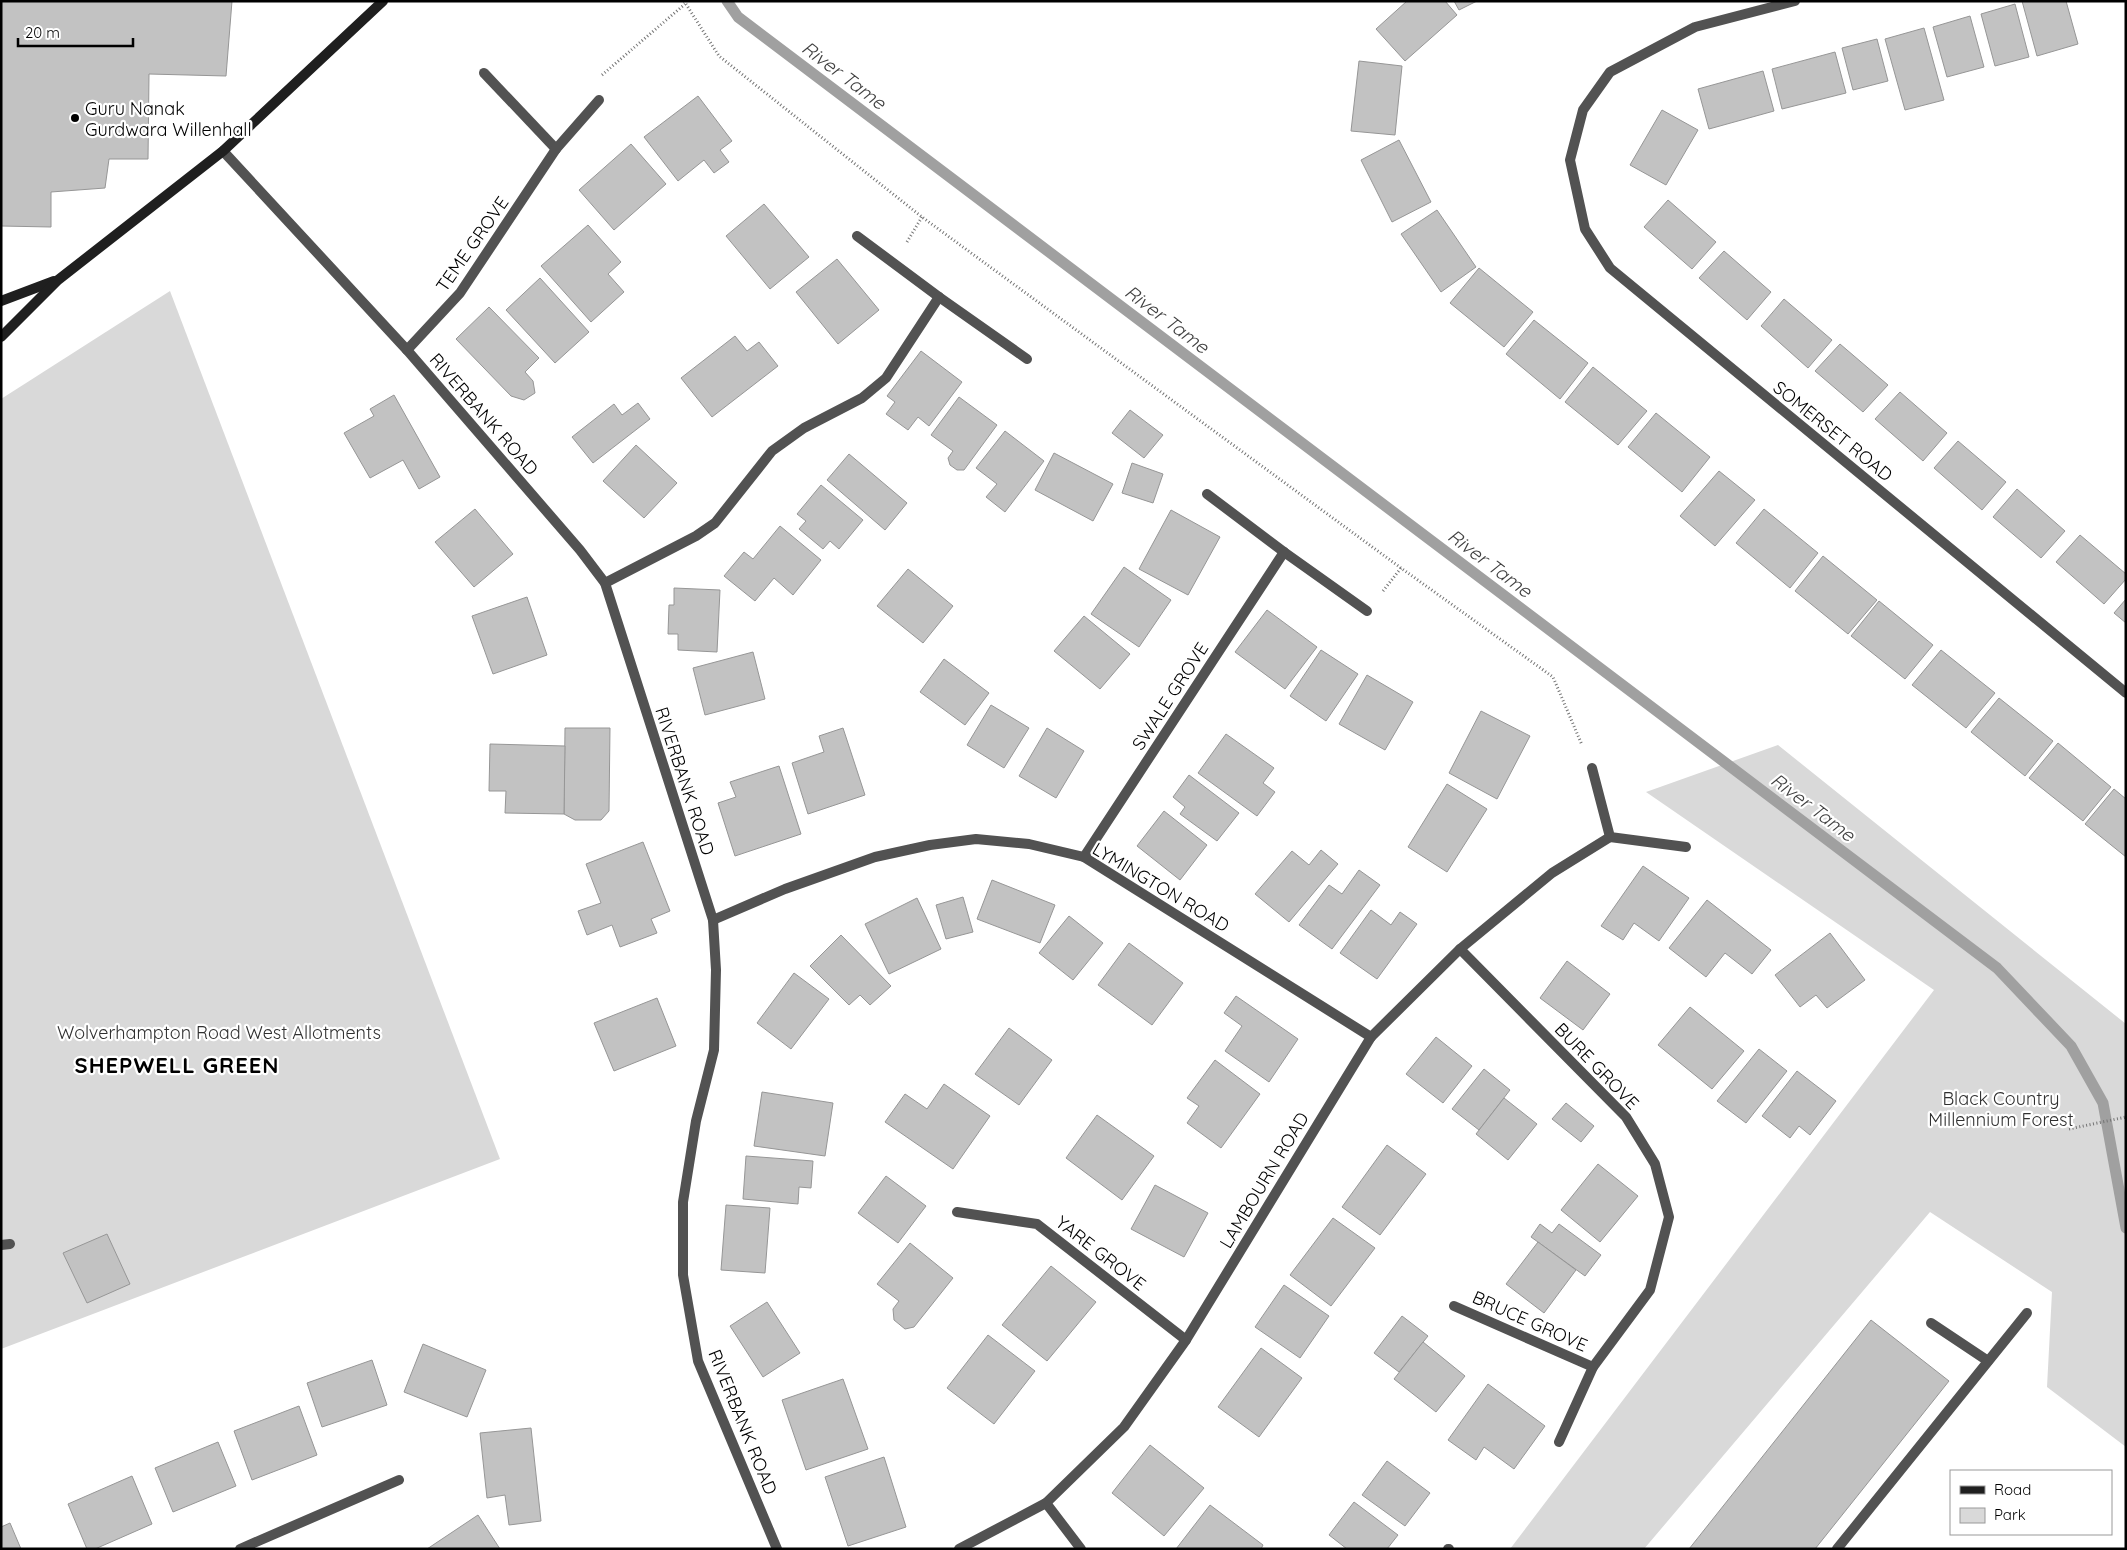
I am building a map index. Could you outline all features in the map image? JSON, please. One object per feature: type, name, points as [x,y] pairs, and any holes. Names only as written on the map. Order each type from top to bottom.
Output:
[{"type":"main road","points":[[1,337],[58,280],[223,151],[383,1]]},
{"type":"main road","points":[[1,301],[58,280]]},
{"type":"street","name":"SOMERSET ROAD","points":[[1795,1],[1695,27],[1610,72],[1583,110],[1570,160],[1585,229],[1610,268],[2126,693]]},
{"type":"street","points":[[484,73],[556,150]]},
{"type":"street","name":"TEME GROVE","points":[[407,350],[460,293],[556,150],[600,100]]},
{"type":"street","name":"RIVERBANK ROAD","points":[[223,151],[407,350],[580,550],[605,583],[712,920],[716,970],[714,1050],[696,1121],[683,1202],[683,1275],[698,1361],[777,1549]]},
{"type":"street","points":[[857,236],[938,297],[1026,359]]},
{"type":"street","points":[[605,583],[696,536],[715,523],[772,451],[804,428],[862,398],[886,378],[938,297]]},
{"type":"street","points":[[1207,494],[1367,611]]},
{"type":"street","name":"SWALE GROVE","points":[[1084,857],[1284,552]]},
{"type":"street","points":[[1592,768],[1610,837],[1686,847]]},
{"type":"street","name":"LAMBOURN ROAD","points":[[959,1549],[1046,1503],[1124,1427],[1186,1340],[1371,1036],[1460,949],[1552,873],[1610,837]]},
{"type":"street","name":"LYMINGTON ROAD","points":[[712,920],[785,889],[875,857],[930,845],[985,840],[1029,844],[1084,857],[1371,1036]]},
{"type":"street","name":"BURE GROVE","points":[[1460,949],[1626,1117],[1655,1164],[1669,1217],[1650,1290],[1593,1367],[1559,1442]]},
{"type":"street","name":"YARE GROVE","points":[[957,1212],[1038,1224],[1186,1340]]},
{"type":"street","name":"BRUCE GROVE","points":[[1454,1306],[1593,1367]]},
{"type":"street","points":[[1837,1549],[2027,1312]]},
{"type":"street","points":[[1931,1323],[1988,1361]]},
{"type":"street","points":[[240,1549],[398,1480]]},
{"type":"street","points":[[1046,1503],[1080,1549]]},
{"type":"path","points":[[600,100],[596,81],[684,3],[719,56],[922,217],[1553,678],[1592,768]]},
{"type":"path","points":[[2069,1128],[2126,1117]]},
{"type":"green space","name":"Wolverhampton Road West Allotments","points":[[170,291],[500,1159],[1,1349],[1,399]]},
{"type":"green space","name":"Black Country Millennium Forest","points":[[1778,745],[2126,1024],[2126,1447],[2047,1387],[2052,1292],[1930,1212],[1644,1549],[1510,1549],[1934,990],[1646,792]]},
{"type":"building","name":"Guru Nanak Gurdwara Willenhall","points":[[1,1],[232,1],[226,76],[149,74],[148,159],[109,159],[105,188],[51,192],[51,227],[1,226]]},
{"type":"building","points":[[1407,1],[1445,1],[1457,15],[1405,61],[1376,29]]},
{"type":"building","points":[[1454,1],[1477,1],[1459,10]]},
{"type":"building","points":[[2022,1],[2066,1],[2078,44],[2037,56]]},
{"type":"building","points":[[2015,4],[2029,57],[1995,66],[1981,14]]},
{"type":"building","points":[[1970,16],[1984,67],[1947,77],[1933,27]]},
{"type":"building","points":[[1924,28],[1944,100],[1905,110],[1885,39]]},
{"type":"building","points":[[1877,39],[1888,81],[1853,90],[1842,48]]},
{"type":"building","points":[[1835,52],[1846,93],[1782,109],[1772,69]]},
{"type":"building","points":[[1359,61],[1402,66],[1395,135],[1351,131]]},
{"type":"building","points":[[1763,71],[1774,111],[1709,129],[1698,89]]},
{"type":"building","points":[[698,96],[732,141],[720,150],[729,162],[714,173],[704,160],[678,181],[644,137]]},
{"type":"building","points":[[1662,110],[1698,130],[1666,185],[1630,165]]},
{"type":"building","points":[[1399,140],[1431,202],[1392,222],[1361,160]]},
{"type":"building","points":[[631,144],[666,184],[614,230],[579,190]]},
{"type":"building","points":[[1668,200],[1716,242],[1692,269],[1644,227]]},
{"type":"building","points":[[764,204],[809,257],[770,289],[726,236]]},
{"type":"building","points":[[1437,210],[1476,267],[1441,292],[1401,234]]},
{"type":"building","points":[[588,225],[621,262],[608,274],[624,292],[591,322],[541,266]]},
{"type":"building","points":[[1724,251],[1771,292],[1747,320],[1699,278]]},
{"type":"building","points":[[837,259],[879,310],[838,344],[796,292]]},
{"type":"building","points":[[1479,268],[1533,312],[1504,347],[1450,303]]},
{"type":"building","points":[[540,278],[589,332],[555,363],[506,310]]},
{"type":"building","points":[[1784,299],[1832,340],[1808,368],[1761,326]]},
{"type":"building","points":[[489,307],[539,358],[525,372],[533,381],[535,393],[524,400],[511,396],[456,339]]},
{"type":"building","points":[[1534,320],[1588,363],[1560,399],[1506,354]]},
{"type":"building","points":[[735,336],[747,351],[759,342],[778,366],[712,417],[681,378]]},
{"type":"building","points":[[1840,344],[1888,385],[1863,412],[1815,371]]},
{"type":"building","points":[[921,351],[962,382],[929,426],[918,417],[908,430],[886,414],[895,402],[887,396]]},
{"type":"building","points":[[1593,367],[1647,411],[1618,445],[1565,402]]},
{"type":"building","points":[[1900,392],[1947,433],[1923,461],[1875,419]]},
{"type":"building","points":[[394,395],[440,477],[419,489],[403,460],[370,478],[344,433],[374,416],[370,409]]},
{"type":"building","points":[[959,397],[997,425],[964,470],[957,470],[950,465],[948,458],[953,451],[931,435]]},
{"type":"building","points":[[638,403],[650,419],[593,463],[572,437],[614,404],[622,415]]},
{"type":"building","points":[[1130,410],[1163,435],[1144,458],[1112,433]]},
{"type":"building","points":[[1656,413],[1710,457],[1682,492],[1628,447]]},
{"type":"building","points":[[1005,431],[1044,461],[1005,512],[986,497],[997,484],[976,468]]},
{"type":"building","points":[[1958,441],[2006,482],[1982,510],[1934,468]]},
{"type":"building","points":[[636,445],[677,483],[644,518],[603,481]]},
{"type":"building","points":[[1054,453],[1113,484],[1093,521],[1035,490]]},
{"type":"building","points":[[849,454],[907,503],[885,530],[827,480]]},
{"type":"building","points":[[1132,463],[1163,474],[1153,503],[1122,493]]},
{"type":"building","points":[[1719,471],[1755,500],[1715,546],[1680,516]]},
{"type":"building","points":[[821,485],[863,520],[839,549],[830,541],[823,549],[799,529],[806,521],[797,514]]},
{"type":"building","points":[[2017,489],[2065,531],[2041,558],[1993,517]]},
{"type":"building","points":[[475,509],[513,554],[474,587],[435,542]]},
{"type":"building","points":[[1764,509],[1818,553],[1790,588],[1736,543]]},
{"type":"building","points":[[1171,510],[1220,537],[1188,595],[1139,569]]},
{"type":"building","points":[[780,526],[821,560],[793,595],[774,578],[755,601],[724,576],[744,552],[753,559]]},
{"type":"building","points":[[2080,535],[2126,574],[2126,579],[2104,604],[2056,562]]},
{"type":"building","points":[[1823,556],[1877,600],[1848,634],[1795,591]]},
{"type":"building","points":[[1124,567],[1171,600],[1139,647],[1091,614]]},
{"type":"building","points":[[908,569],[953,606],[923,643],[877,606]]},
{"type":"building","points":[[674,588],[720,590],[717,652],[678,650],[678,634],[668,634],[669,605],[674,605]]},
{"type":"building","points":[[527,597],[547,655],[493,674],[472,616]]},
{"type":"building","points":[[2126,599],[2126,623],[2114,613]]},
{"type":"building","points":[[1879,601],[1933,645],[1905,679],[1851,636]]},
{"type":"building","points":[[1267,610],[1317,647],[1285,689],[1235,652]]},
{"type":"building","points":[[1084,616],[1130,654],[1100,689],[1054,651]]},
{"type":"building","points":[[1321,650],[1358,674],[1326,721],[1290,696]]},
{"type":"building","points":[[1941,650],[1995,693],[1966,728],[1912,685]]},
{"type":"building","points":[[753,652],[765,699],[705,715],[693,668]]},
{"type":"building","points":[[944,659],[989,693],[965,725],[920,692]]},
{"type":"building","points":[[1367,675],[1413,702],[1385,750],[1339,724]]},
{"type":"building","points":[[1999,698],[2053,741],[2025,776],[1971,732]]},
{"type":"building","points":[[991,705],[1029,728],[1004,768],[967,745]]},
{"type":"building","points":[[1481,711],[1530,736],[1497,799],[1449,773]]},
{"type":"building","points":[[565,728],[610,728],[609,811],[601,820],[575,820],[564,814]]},
{"type":"building","points":[[843,728],[865,795],[808,814],[792,763],[824,752],[819,736]]},
{"type":"building","points":[[1047,728],[1084,751],[1056,798],[1019,776]]},
{"type":"building","points":[[1226,734],[1274,768],[1263,783],[1275,792],[1257,816],[1198,773]]},
{"type":"building","points":[[2058,743],[2111,787],[2083,821],[2029,778]]},
{"type":"building","points":[[490,744],[565,746],[564,814],[505,813],[506,791],[489,791]]},
{"type":"building","points":[[779,766],[801,834],[735,856],[718,803],[736,797],[730,782]]},
{"type":"building","points":[[1189,775],[1239,813],[1217,841],[1180,814],[1185,807],[1173,797]]},
{"type":"building","points":[[1447,784],[1487,809],[1447,872],[1408,847]]},
{"type":"building","points":[[2114,789],[2126,799],[2126,857],[2085,824]]},
{"type":"building","points":[[1164,811],[1207,845],[1180,880],[1137,846]]},
{"type":"building","points":[[643,842],[670,911],[651,919],[657,933],[620,947],[612,925],[587,935],[578,911],[601,903],[586,864]]},
{"type":"building","points":[[1321,850],[1338,864],[1289,922],[1255,894],[1292,851],[1309,865]]},
{"type":"building","points":[[1643,866],[1689,898],[1659,941],[1634,923],[1623,940],[1601,926]]},
{"type":"building","points":[[1359,870],[1380,885],[1332,949],[1299,925],[1329,885],[1342,894]]},
{"type":"building","points":[[992,880],[1055,905],[1040,943],[977,919]]},
{"type":"building","points":[[963,897],[973,932],[946,939],[936,905]]},
{"type":"building","points":[[917,898],[941,949],[889,974],[865,924]]},
{"type":"building","points":[[1707,900],[1771,950],[1752,974],[1725,953],[1706,977],[1669,948]]},
{"type":"building","points":[[1371,910],[1391,925],[1400,912],[1417,924],[1377,979],[1340,953]]},
{"type":"building","points":[[1069,916],[1103,943],[1073,980],[1039,953]]},
{"type":"building","points":[[1830,933],[1865,980],[1827,1008],[1816,995],[1800,1007],[1775,975]]},
{"type":"building","points":[[841,935],[891,986],[870,1005],[860,995],[849,1005],[810,966]]},
{"type":"building","points":[[1129,943],[1183,983],[1152,1025],[1098,985]]},
{"type":"building","points":[[1567,961],[1610,994],[1583,1030],[1540,998]]},
{"type":"building","points":[[794,973],[829,999],[791,1049],[757,1023]]},
{"type":"building","points":[[1236,996],[1298,1039],[1269,1082],[1225,1051],[1242,1026],[1224,1013]]},
{"type":"building","points":[[657,998],[676,1046],[614,1071],[594,1023]]},
{"type":"building","points":[[1690,1007],[1744,1051],[1712,1089],[1658,1045]]},
{"type":"building","points":[[1009,1028],[1052,1060],[1019,1105],[975,1074]]},
{"type":"building","points":[[1436,1037],[1472,1066],[1443,1103],[1406,1074]]},
{"type":"building","points":[[1759,1049],[1787,1071],[1746,1123],[1717,1101]]},
{"type":"building","points":[[1215,1060],[1260,1094],[1221,1148],[1187,1123],[1199,1106],[1187,1098]]},
{"type":"building","points":[[1484,1069],[1510,1090],[1479,1130],[1452,1109]]},
{"type":"building","points":[[1797,1071],[1836,1101],[1810,1135],[1799,1126],[1790,1138],[1762,1116]]},
{"type":"building","points":[[944,1084],[990,1116],[953,1169],[885,1122],[905,1094],[927,1109]]},
{"type":"building","points":[[762,1092],[833,1103],[825,1156],[754,1146]]},
{"type":"building","points":[[1504,1098],[1537,1124],[1508,1160],[1476,1134]]},
{"type":"building","points":[[1566,1103],[1594,1126],[1581,1142],[1552,1119]]},
{"type":"building","points":[[1097,1115],[1154,1156],[1122,1200],[1066,1158]]},
{"type":"building","points":[[1387,1145],[1426,1174],[1380,1235],[1342,1207]]},
{"type":"building","points":[[746,1156],[813,1161],[811,1188],[799,1187],[798,1204],[743,1199]]},
{"type":"building","points":[[1598,1164],[1638,1196],[1600,1242],[1561,1210]]},
{"type":"building","points":[[886,1176],[926,1206],[898,1243],[858,1213]]},
{"type":"building","points":[[1155,1185],[1208,1213],[1184,1257],[1131,1229]]},
{"type":"building","points":[[726,1205],[770,1208],[765,1273],[721,1270]]},
{"type":"building","points":[[1333,1218],[1375,1248],[1331,1306],[1290,1275]]},
{"type":"building","points":[[1540,1224],[1552,1233],[1559,1224],[1601,1255],[1585,1276],[1531,1237]]},
{"type":"building","points":[[107,1234],[130,1284],[87,1303],[63,1253]]},
{"type":"building","points":[[1538,1242],[1576,1270],[1544,1313],[1506,1284]]},
{"type":"building","points":[[910,1243],[953,1278],[914,1327],[905,1329],[894,1320],[893,1309],[899,1301],[877,1284]]},
{"type":"building","points":[[1051,1266],[1096,1302],[1047,1361],[1002,1325]]},
{"type":"building","points":[[1284,1285],[1329,1316],[1300,1358],[1255,1327]]},
{"type":"building","points":[[767,1302],[800,1353],[763,1377],[730,1326]]},
{"type":"building","points":[[1402,1316],[1428,1336],[1399,1372],[1374,1353]]},
{"type":"building","points":[[1871,1320],[1949,1381],[1815,1549],[1689,1549]]},
{"type":"building","points":[[988,1335],[1035,1371],[994,1424],[947,1388]]},
{"type":"building","points":[[1423,1342],[1465,1376],[1436,1412],[1394,1379]]},
{"type":"building","points":[[423,1344],[486,1370],[467,1417],[404,1392]]},
{"type":"building","points":[[1261,1348],[1302,1378],[1259,1437],[1218,1407]]},
{"type":"building","points":[[372,1360],[387,1405],[322,1427],[307,1383]]},
{"type":"building","points":[[843,1379],[868,1449],[806,1470],[782,1400]]},
{"type":"building","points":[[1488,1384],[1545,1426],[1514,1469],[1484,1447],[1476,1460],[1448,1440]]},
{"type":"building","points":[[299,1406],[317,1455],[252,1480],[234,1431]]},
{"type":"building","points":[[531,1428],[541,1521],[509,1525],[505,1495],[487,1498],[480,1433]]},
{"type":"building","points":[[218,1442],[236,1486],[173,1512],[155,1468]]},
{"type":"building","points":[[1150,1445],[1204,1488],[1164,1536],[1112,1493]]},
{"type":"building","points":[[884,1457],[906,1527],[848,1546],[825,1477]]},
{"type":"building","points":[[1387,1461],[1430,1493],[1405,1526],[1362,1495]]},
{"type":"building","points":[[132,1476],[152,1524],[95,1549],[87,1549],[68,1504]]},
{"type":"building","points":[[1354,1502],[1398,1535],[1387,1549],[1347,1549],[1329,1535]]},
{"type":"building","points":[[1210,1505],[1263,1545],[1261,1549],[1176,1549]]},
{"type":"building","points":[[478,1515],[500,1549],[427,1549]]},
{"type":"building","points":[[10,1523],[21,1549],[1,1549],[1,1527]]},
{"type":"waterway","name":"River Tame","points":[[727,1],[738,17],[1997,968],[2071,1046],[2103,1103],[2126,1228]]},
{"type":"place","name":"Guru Nanak Gurdwara Willenhall","points":[[75,118]]},
{"type":"district","name":"SHEPWELL GREEN","points":[[177,1065]]}]
